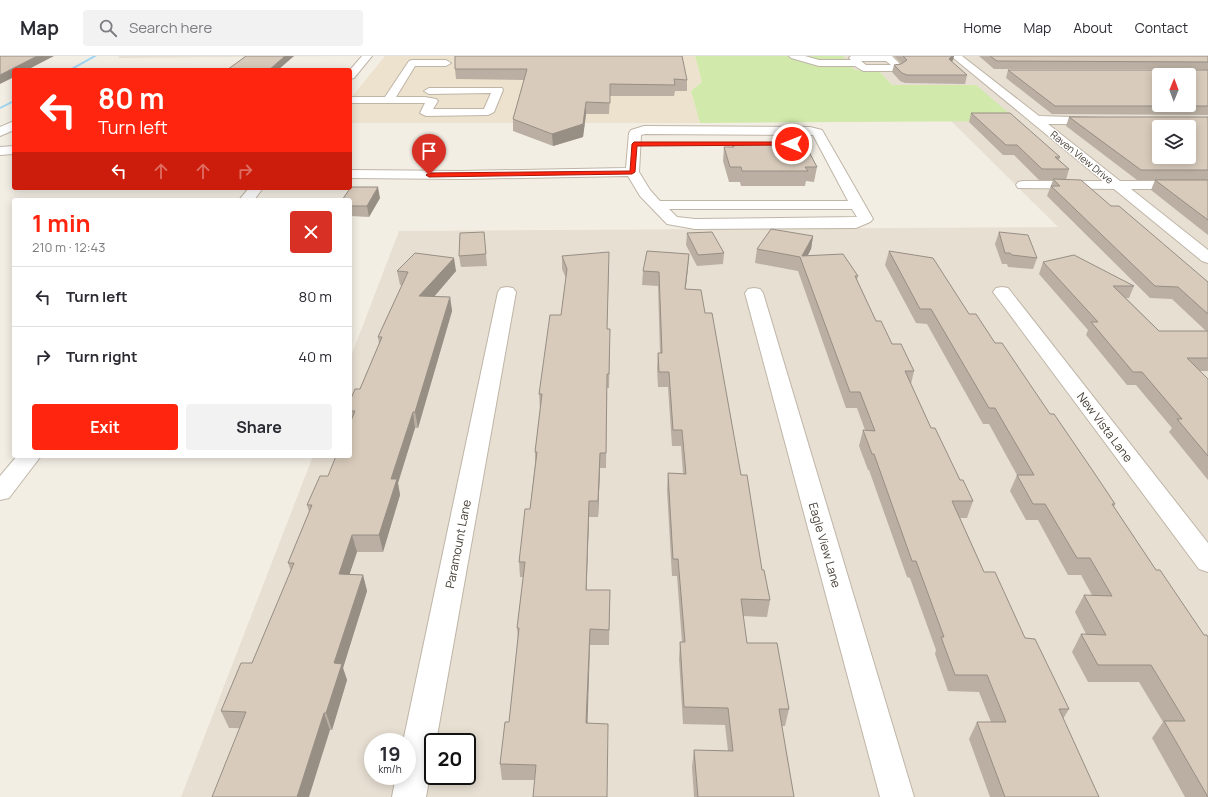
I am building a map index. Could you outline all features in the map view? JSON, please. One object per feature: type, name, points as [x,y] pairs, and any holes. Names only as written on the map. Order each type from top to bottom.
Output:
[{"type":"street","points":[[352,74],[367,56]]},
{"type":"street","points":[[794,56],[805,60],[819,62],[858,63]]},
{"type":"street","name":"Raven View Drive","points":[[956,56],[1208,258]]},
{"type":"street","points":[[427,96],[449,60]]},
{"type":"street","points":[[388,100],[412,63],[449,60]]},
{"type":"street","points":[[977,73],[993,73]]},
{"type":"street","points":[[352,100],[388,100],[427,96],[498,90],[488,112],[426,113],[432,101],[427,96]]},
{"type":"street","points":[[1037,120],[1107,120]]},
{"type":"street","points":[[0,132],[12,126]]},
{"type":"street","points":[[644,130],[810,131],[818,133],[857,205],[657,205],[645,193],[632,172],[634,144],[635,133],[644,130]]},
{"type":"street","points":[[634,144],[650,144]]},
{"type":"street","points":[[808,144],[824,144]]},
{"type":"street","points":[[0,150],[12,150]]},
{"type":"street","points":[[352,174],[461,175],[632,172]]},
{"type":"street","points":[[1023,185],[1208,185]]},
{"type":"street","points":[[248,198],[254,190]]},
{"type":"street","name":"Paramount Lane","points":[[409,797],[507,292]]},
{"type":"street","name":"New Vista Lane","points":[[1002,292],[1208,562]]},
{"type":"street","name":"Eagle View Lane","points":[[754,293],[897,797]]},
{"type":"street","points":[[0,492],[28,458]]},
{"type":"shaded area","points":[[119,56],[339,56],[118,58]]},
{"type":"shaded area","points":[[385,56],[695,56],[702,82],[691,91],[700,123],[352,123],[352,97]]},
{"type":"shaded area","points":[[843,56],[1208,56],[1208,797],[181,797],[312,458],[352,458],[352,354],[399,231],[1058,227],[951,121],[976,85],[892,85],[878,70],[855,70]]},
{"type":"green space","points":[[695,56],[843,56],[855,70],[878,70],[892,85],[976,85],[1018,121],[700,123],[691,91],[702,82]]},
{"type":"building","points":[[0,56],[37,56],[12,68],[0,75]]},
{"type":"building","points":[[246,56],[285,56],[271,68],[230,68]]},
{"type":"building","points":[[455,56],[682,56],[687,80],[674,79],[675,85],[610,84],[610,103],[586,102],[583,124],[552,134],[513,119],[527,69],[455,69]]},
{"type":"building","points":[[903,56],[952,56],[949,59],[967,75],[907,75],[902,73],[894,65],[901,64],[907,60]]},
{"type":"building","points":[[990,56],[1208,56],[1208,62],[997,61]]},
{"type":"building","points":[[1008,70],[1152,70],[1152,106],[1055,106]]},
{"type":"building","points":[[1196,70],[1208,70],[1208,106],[1196,106]]},
{"type":"building","points":[[971,113],[1010,113],[1060,157],[1055,157],[1069,169],[1042,169],[1017,145],[1006,145]]},
{"type":"building","points":[[1069,117],[1208,117],[1208,170],[1141,170]]},
{"type":"building","points":[[732,143],[793,143],[794,146],[806,146],[817,167],[805,167],[808,171],[742,171],[741,167],[730,167],[724,147],[734,147]]},
{"type":"building","points":[[1053,179],[1081,180],[1111,206],[1119,206],[1208,282],[1208,314],[1178,287],[1155,286],[1051,186],[1060,186]]},
{"type":"building","points":[[1155,180],[1208,180],[1208,220]]},
{"type":"building","points":[[352,187],[378,187],[367,206],[352,206],[352,198],[343,198],[349,190],[352,190]]},
{"type":"building","points":[[771,229],[813,236],[802,256],[843,254],[858,276],[855,276],[876,321],[881,321],[892,344],[901,344],[914,371],[905,371],[931,428],[935,428],[960,480],[963,480],[973,501],[952,501],[984,572],[995,572],[1025,638],[1035,639],[1069,709],[1059,709],[1099,797],[1005,797],[977,722],[1006,722],[987,675],[955,675],[941,637],[944,637],[916,561],[912,561],[874,454],[872,454],[863,430],[875,431],[860,392],[850,392],[800,257],[757,249]]},
{"type":"building","points":[[484,232],[486,254],[459,256],[460,233]]},
{"type":"building","points":[[712,232],[724,253],[698,255],[687,233]]},
{"type":"building","points":[[999,232],[1028,235],[1037,258],[1005,253]]},
{"type":"building","points":[[647,251],[689,254],[685,289],[701,290],[705,313],[712,313],[741,475],[747,475],[762,570],[764,570],[770,600],[741,599],[747,643],[777,643],[789,709],[779,709],[794,797],[698,797],[694,750],[733,751],[728,708],[684,707],[680,642],[685,642],[678,559],[673,559],[668,473],[686,474],[682,430],[673,430],[669,372],[659,372],[658,353],[662,353],[659,272],[643,271]]},
{"type":"building","points":[[889,251],[933,258],[969,314],[976,314],[995,343],[1002,343],[1050,414],[1054,414],[1115,504],[1112,504],[1156,570],[1160,570],[1204,635],[1207,635],[1208,797],[1164,721],[1185,721],[1151,665],[1098,665],[1081,634],[1106,635],[1084,595],[1112,596],[1090,558],[1077,558],[1045,504],[1033,504],[1017,475],[1034,475],[995,408],[989,408],[931,309],[920,309]]},
{"type":"building","points":[[609,252],[607,329],[610,329],[609,374],[607,374],[606,453],[600,453],[598,501],[589,501],[586,590],[610,590],[609,630],[590,629],[586,723],[608,724],[607,797],[533,797],[536,765],[500,764],[505,722],[509,722],[519,628],[517,628],[525,562],[519,562],[525,509],[530,509],[542,394],[539,394],[550,315],[561,315],[567,269],[562,256]]},
{"type":"building","points":[[415,253],[454,258],[419,296],[450,297],[415,412],[413,412],[391,479],[397,479],[379,535],[352,535],[339,574],[363,575],[334,663],[342,664],[326,713],[324,713],[297,797],[212,797],[246,712],[221,711],[241,663],[252,663],[294,563],[288,563],[312,505],[307,505],[320,476],[328,476],[335,458],[352,458],[352,418],[355,411],[352,411],[352,396],[355,389],[360,389],[382,337],[378,337],[408,272],[397,271]]},
{"type":"building","points":[[1074,255],[1134,286],[1113,286],[1159,331],[1208,331],[1208,358],[1187,358],[1208,379],[1208,456],[1177,419],[1182,419],[1142,372],[1133,372],[1091,322],[1098,322],[1043,262]]},
{"type":"waterway","points":[[74,68],[95,56]]},
{"type":"waterway","points":[[0,108],[12,102]]},
{"type":"route","points":[[429,175],[632,172],[634,144],[792,144]]}]
